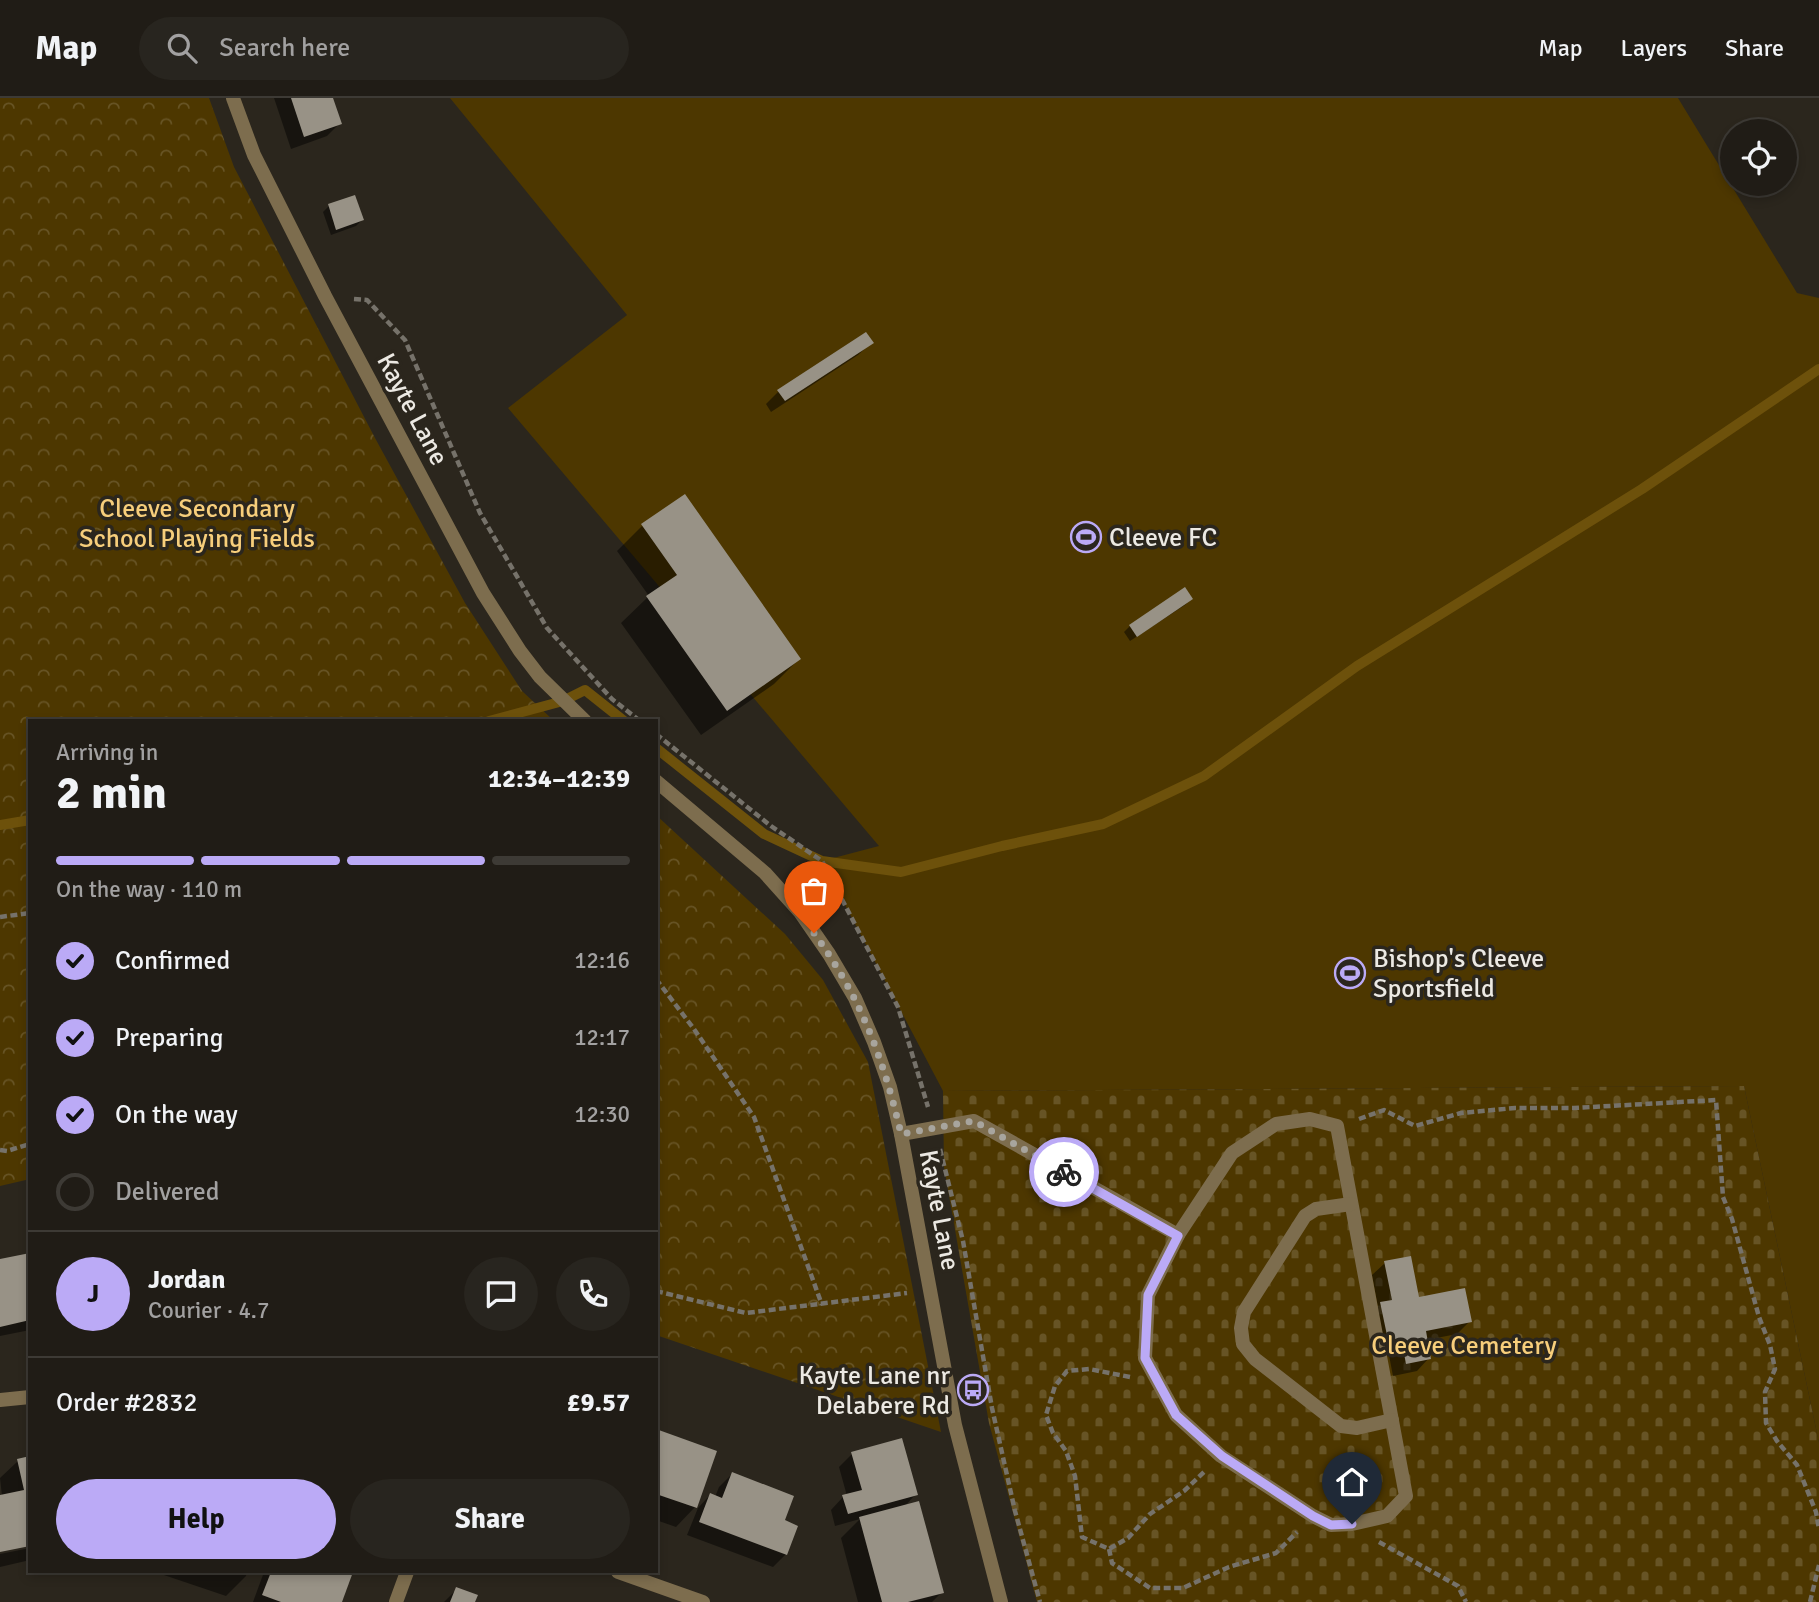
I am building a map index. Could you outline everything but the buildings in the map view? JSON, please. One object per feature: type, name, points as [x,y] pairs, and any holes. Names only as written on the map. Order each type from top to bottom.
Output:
[{"type":"street","name":"Kayte Lane","points":[[233,98],[254,155],[325,296],[500,623],[540,677],[582,719]]},
{"type":"street","name":"Kayte Lane","points":[[658,783],[765,873],[800,912],[855,998],[874,1042],[890,1087],[901,1134],[955,1425],[1001,1602]]},
{"type":"street","points":[[1310,1119],[1337,1126],[1406,1496],[1387,1516],[1352,1524],[1331,1525],[1222,1456],[1176,1415],[1145,1358],[1148,1295],[1178,1236],[1232,1153],[1276,1124],[1310,1119]]},
{"type":"street","points":[[901,1134],[974,1121],[1178,1236]]},
{"type":"street","points":[[1351,1204],[1316,1209],[1305,1216],[1244,1312],[1241,1328],[1243,1344],[1255,1359],[1341,1426],[1357,1428],[1392,1420]]},
{"type":"street","points":[[0,1400],[28,1397]]},
{"type":"street","points":[[396,1602],[407,1573]]},
{"type":"street","points":[[621,1573],[703,1602]]},
{"type":"path","points":[[325,296],[367,300],[405,340],[480,513],[547,628],[611,699],[637,719]]},
{"type":"path","points":[[658,736],[771,826],[822,861],[898,1007],[934,1127],[963,1241],[992,1408],[1014,1511],[1040,1602]]},
{"type":"path","points":[[0,917],[28,913]]},
{"type":"path","points":[[658,982],[754,1117],[822,1305]]},
{"type":"path","points":[[1337,1126],[1384,1110],[1415,1126],[1461,1113],[1515,1108],[1574,1108],[1716,1100],[1723,1197],[1732,1219],[1775,1369],[1765,1392],[1766,1423],[1797,1465],[1816,1512],[1819,1530]]},
{"type":"path","points":[[0,1150],[6,1151],[28,1145]]},
{"type":"path","points":[[658,1291],[746,1313],[931,1290]]},
{"type":"path","points":[[1109,1549],[1082,1537],[1076,1476],[1046,1415],[1055,1387],[1067,1370],[1089,1369],[1135,1378],[1153,1373]]},
{"type":"path","points":[[1109,1549],[1128,1538],[1150,1514],[1184,1491],[1222,1456]]},
{"type":"path","points":[[1109,1549],[1112,1563],[1150,1588],[1183,1588],[1229,1567],[1276,1553],[1313,1516]]},
{"type":"path","points":[[1352,1524],[1458,1586],[1466,1602]]},
{"type":"path","points":[[1810,1602],[1819,1565]]},
{"type":"green space","name":"Cleeve Secondary School Playing Fields","points":[[0,98],[209,98],[234,167],[375,438],[465,603],[522,691],[552,719],[28,719],[28,1179],[0,1186]]},
{"type":"green space","name":"Cleeve FC","points":[[450,98],[1678,98],[1720,167],[1720,196],[1738,196],[1797,293],[1819,298],[1819,1443],[1744,1086],[943,1091],[822,861],[879,846],[508,408],[627,315]]},
{"type":"green space","points":[[658,817],[785,934],[823,980],[868,1062],[941,1432],[658,1336]]},
{"type":"green space","name":"Cleeve Cemetery","points":[[1744,1086],[1819,1443],[1819,1602],[1037,1602],[989,1423],[944,1167],[943,1091]]},
{"type":"waterway","points":[[658,750],[764,834],[822,861],[901,872],[1103,824],[1204,776],[1357,666],[1642,489],[1819,369]]},
{"type":"waterway","points":[[496,719],[563,701],[585,690],[621,719]]},
{"type":"waterway","points":[[0,825],[28,820]]},
{"type":"way so far","points":[[814,933],[855,998],[890,1087],[901,1134],[974,1121],[1064,1172]]},
{"type":"place","name":"Cleeve FC","points":[[1086,537]]},
{"type":"place","name":"Bishop's Cleeve Sportsfield","points":[[1350,973]]},
{"type":"place","name":"Kayte Lane nr Delabere Rd","points":[[973,1390]]},
{"type":"route","points":[[1064,1172],[1178,1236],[1148,1295],[1145,1358],[1176,1415],[1222,1456],[1313,1516],[1331,1525],[1352,1524]]}]
